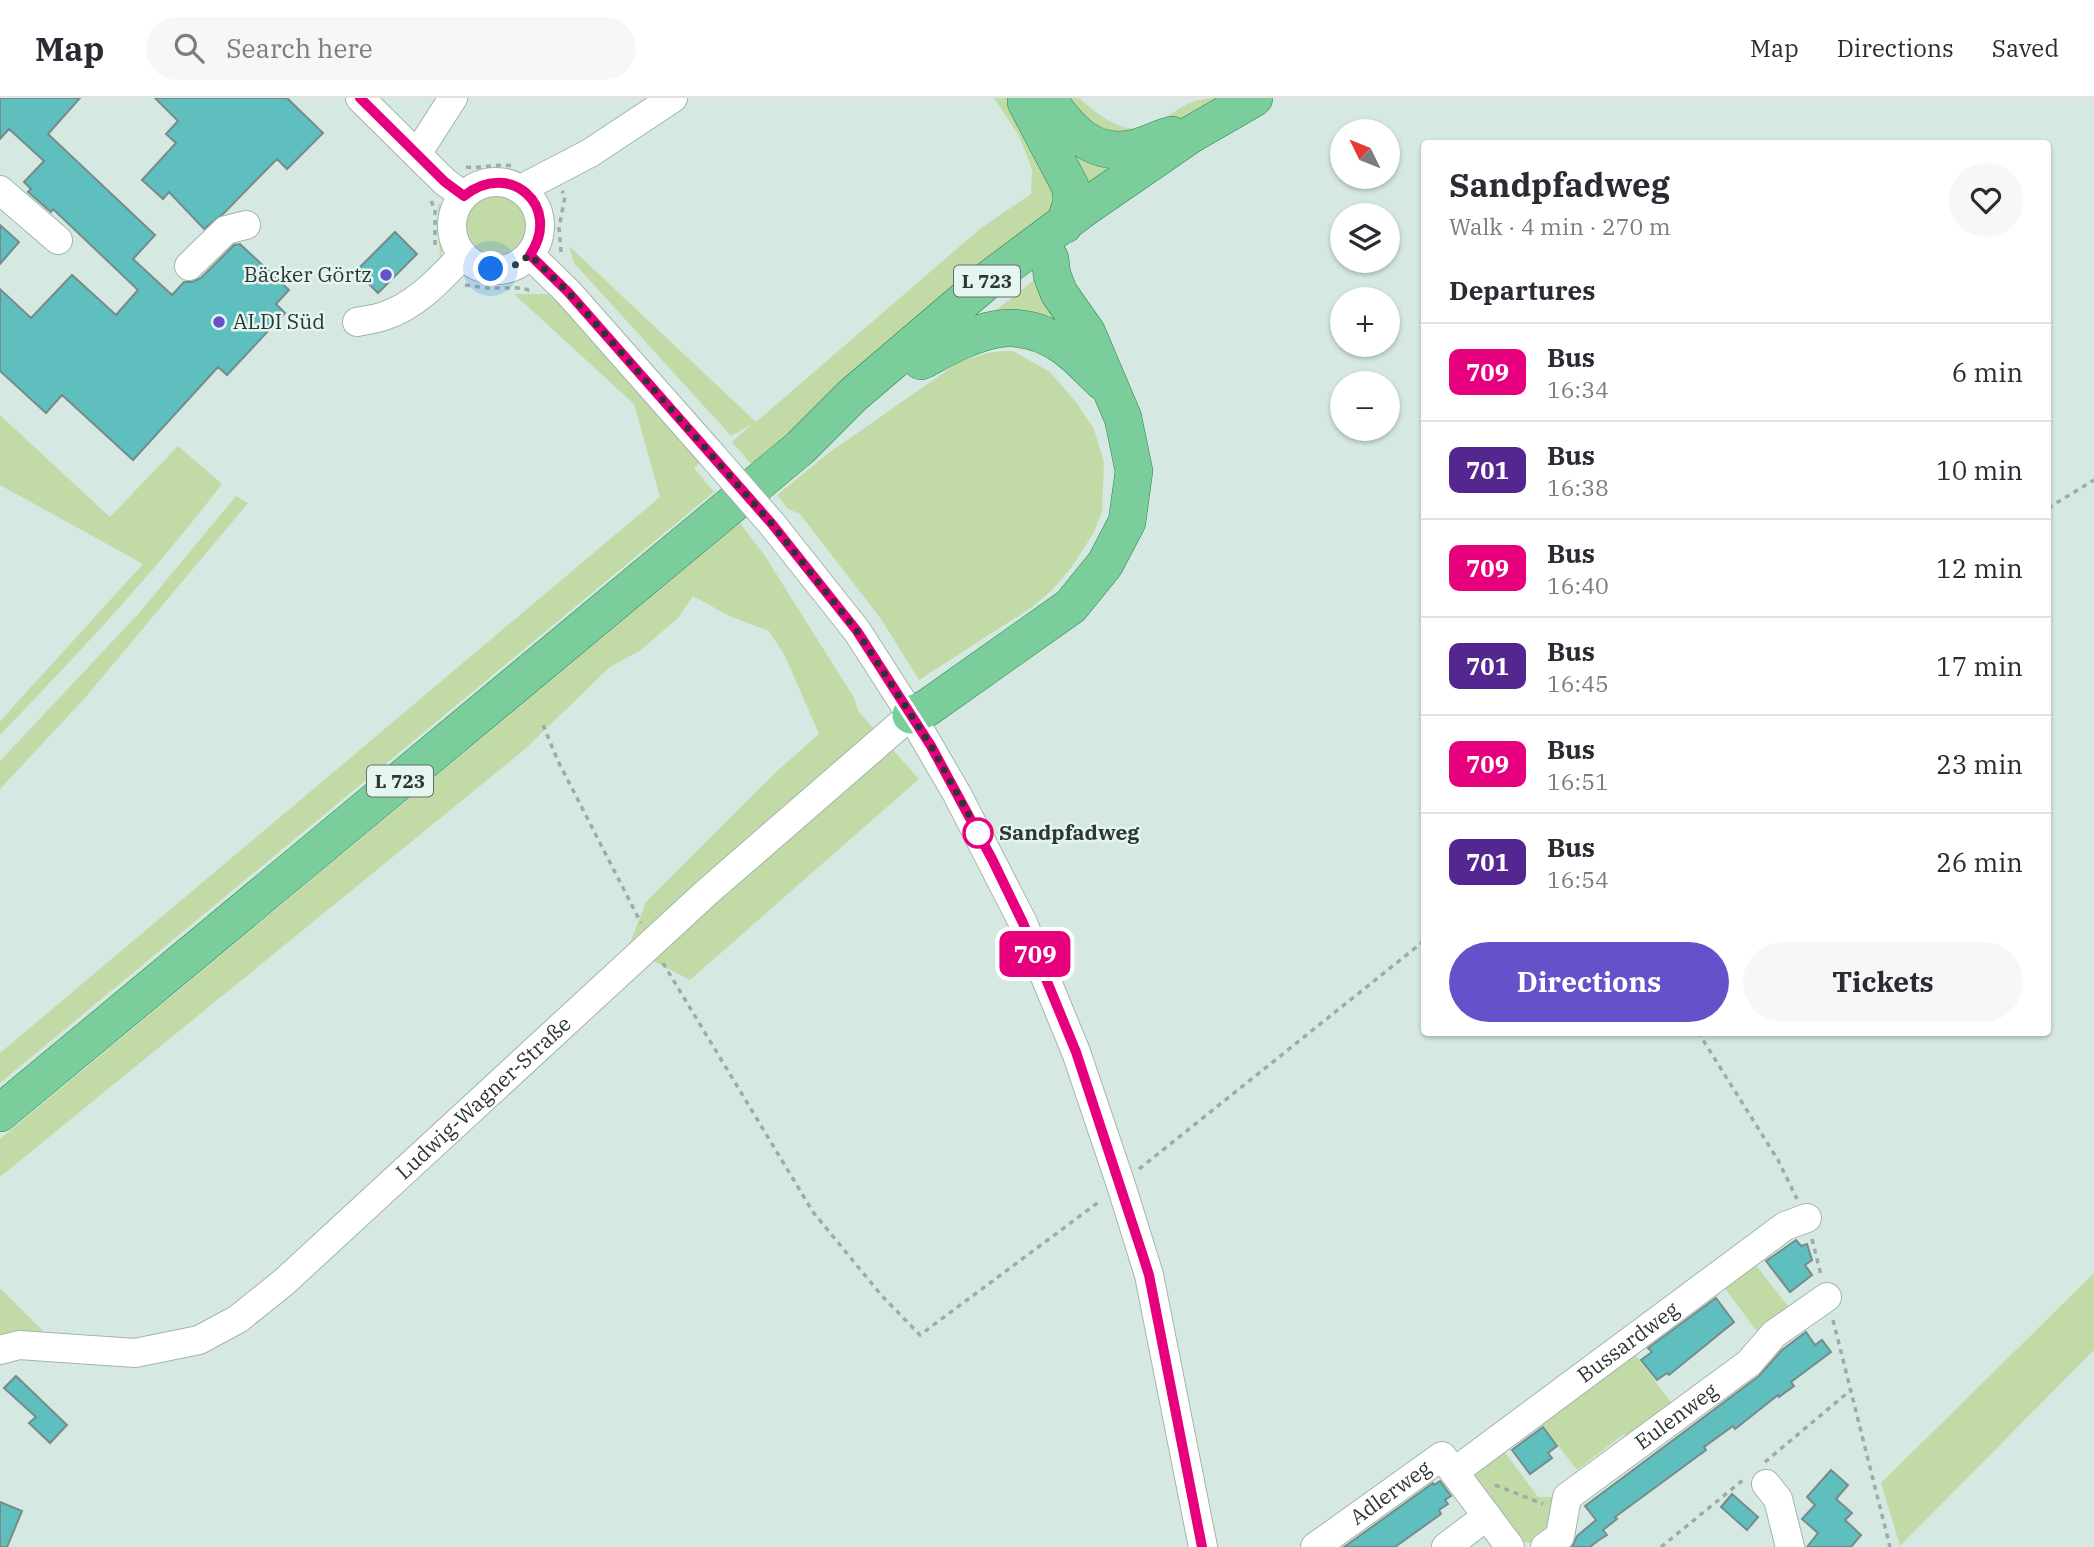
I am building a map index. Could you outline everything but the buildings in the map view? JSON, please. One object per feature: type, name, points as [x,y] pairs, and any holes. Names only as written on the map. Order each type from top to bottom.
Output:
[{"type":"main road","points":[[1024,98],[1070,186],[1072,202],[1064,225]]},
{"type":"main road","points":[[1047,98],[1080,139],[1105,150],[1134,149],[1168,136],[1190,135]]},
{"type":"main road","name":"L 723","points":[[0,1114],[800,448],[853,395],[989,280],[1190,135],[1255,98]]},
{"type":"main road","name":"L 723","points":[[800,448],[864,407],[1050,259],[1195,154],[1285,98]]},
{"type":"main road","points":[[911,715],[926,708],[1071,606],[1105,564],[1127,522],[1135,471],[1124,418],[1087,333],[1059,292],[1052,275],[1050,259]]},
{"type":"main road","points":[[921,361],[964,338],[989,329],[1010,327],[1038,332],[1063,345],[1114,392]]},
{"type":"street","points":[[360,98],[445,182],[464,196]]},
{"type":"street","points":[[417,154],[453,98]]},
{"type":"street","points":[[522,189],[590,153],[666,100]]},
{"type":"street","points":[[539,215],[590,153]]},
{"type":"street","points":[[491,182],[512,184],[522,189],[533,201],[539,215],[539,236],[530,255],[522,262],[502,270],[481,267],[463,255],[457,246],[452,225],[464,196],[481,184],[491,182]]},
{"type":"street","points":[[0,190],[58,240]]},
{"type":"street","points":[[189,266],[226,230],[246,225]]},
{"type":"street","points":[[357,322],[384,317],[397,311],[438,282],[463,255]]},
{"type":"street","points":[[530,255],[568,292],[772,524],[857,631],[911,715],[975,826],[1023,923],[1076,1052],[1121,1185],[1149,1275],[1203,1547]]},
{"type":"street","name":"Ludwig-Wagner-Straße","points":[[0,1350],[19,1345],[135,1353],[199,1340],[238,1319],[284,1282],[706,893],[911,715]]},
{"type":"street","name":"Bussardweg","points":[[1462,1483],[1785,1226],[1807,1218]]},
{"type":"street","name":"Eulenweg","points":[[1567,1497],[1749,1363],[1774,1334],[1826,1297]]},
{"type":"street","name":"Adlerweg","points":[[1315,1547],[1441,1456],[1462,1483]]},
{"type":"street","points":[[1462,1483],[1510,1547]]},
{"type":"street","points":[[1766,1484],[1778,1499],[1790,1547]]},
{"type":"street","points":[[1545,1547],[1560,1536],[1567,1497]]},
{"type":"street","points":[[1446,1547],[1487,1516]]},
{"type":"path","points":[[2051,506],[2094,480]]},
{"type":"path","points":[[543,725],[558,761],[651,944],[813,1212],[881,1296],[920,1335],[1121,1185],[1421,944]]},
{"type":"path","points":[[1852,1389],[1891,1547]]},
{"type":"path","points":[[1462,1483],[1493,1485],[1549,1506],[1567,1497]]},
{"type":"green space","points":[[994,98],[1016,98],[1059,185],[1053,211],[752,465],[732,442],[751,425],[731,436],[574,263],[569,246],[756,422],[981,228],[1031,194],[1032,169],[1019,136]]},
{"type":"green space","points":[[1042,98],[1131,158],[1086,196]]},
{"type":"green space","points":[[1059,98],[1079,98],[1113,123],[1133,129],[1153,125],[1198,100],[1219,98],[1156,134],[1106,138]]},
{"type":"green space","points":[[496,195],[517,204],[526,225],[517,246],[496,255],[475,246],[466,225],[475,204]]},
{"type":"green space","points":[[438,204],[442,204],[444,225],[440,260]]},
{"type":"green space","points":[[1034,280],[1078,344],[981,322]]},
{"type":"green space","points":[[514,294],[547,294],[570,309],[703,460],[694,468],[714,492],[0,1083],[0,1053],[660,497],[634,404]]},
{"type":"green space","points":[[1013,351],[1050,372],[1076,402],[1094,429],[1104,462],[1102,512],[1093,534],[1071,568],[1052,590],[1031,608],[919,680],[881,619],[800,514],[788,509],[777,495],[830,452],[959,362]]},
{"type":"green space","points":[[0,415],[110,517],[178,446],[222,484],[114,613],[0,735],[0,721],[143,564],[0,485]]},
{"type":"green space","points":[[236,496],[248,503],[84,699],[0,789],[0,761],[139,613]]},
{"type":"green space","points":[[740,523],[765,556],[853,696],[859,712],[919,779],[690,980],[628,948],[646,902],[776,772],[819,734],[785,656],[769,631],[729,616],[693,596],[678,618],[641,650],[610,667],[524,750],[0,1177],[0,1139]]},
{"type":"green space","points":[[1752,1260],[1790,1309],[1758,1333],[1721,1283]]},
{"type":"green space","points":[[2094,1273],[2094,1350],[1900,1546],[1881,1483]]},
{"type":"green space","points":[[0,1288],[43,1331],[0,1334]]},
{"type":"green space","points":[[1631,1349],[1673,1405],[1629,1439],[1624,1434],[1577,1470],[1538,1419]]},
{"type":"green space","points":[[1504,1451],[1538,1497],[1556,1497],[1553,1527],[1529,1543],[1516,1540],[1469,1479]]},
{"type":"bus line","name":"709","points":[[360,98],[445,182],[464,196],[481,184],[502,182],[522,189],[533,201],[541,225],[536,246],[530,255],[568,292],[772,524],[857,631],[931,746],[1023,923],[1076,1052],[1121,1185],[1149,1275],[1202,1547]]},
{"type":"place","name":"Bäcker Görtz","points":[[386,275]]},
{"type":"place","name":"ALDI Süd","points":[[219,322]]},
{"type":"place","name":"Sandpfadweg","points":[[978,833]]},
{"type":"route","points":[[491,269],[512,267],[530,255],[568,292],[772,524],[857,631],[931,746],[981,837],[978,833]]}]
